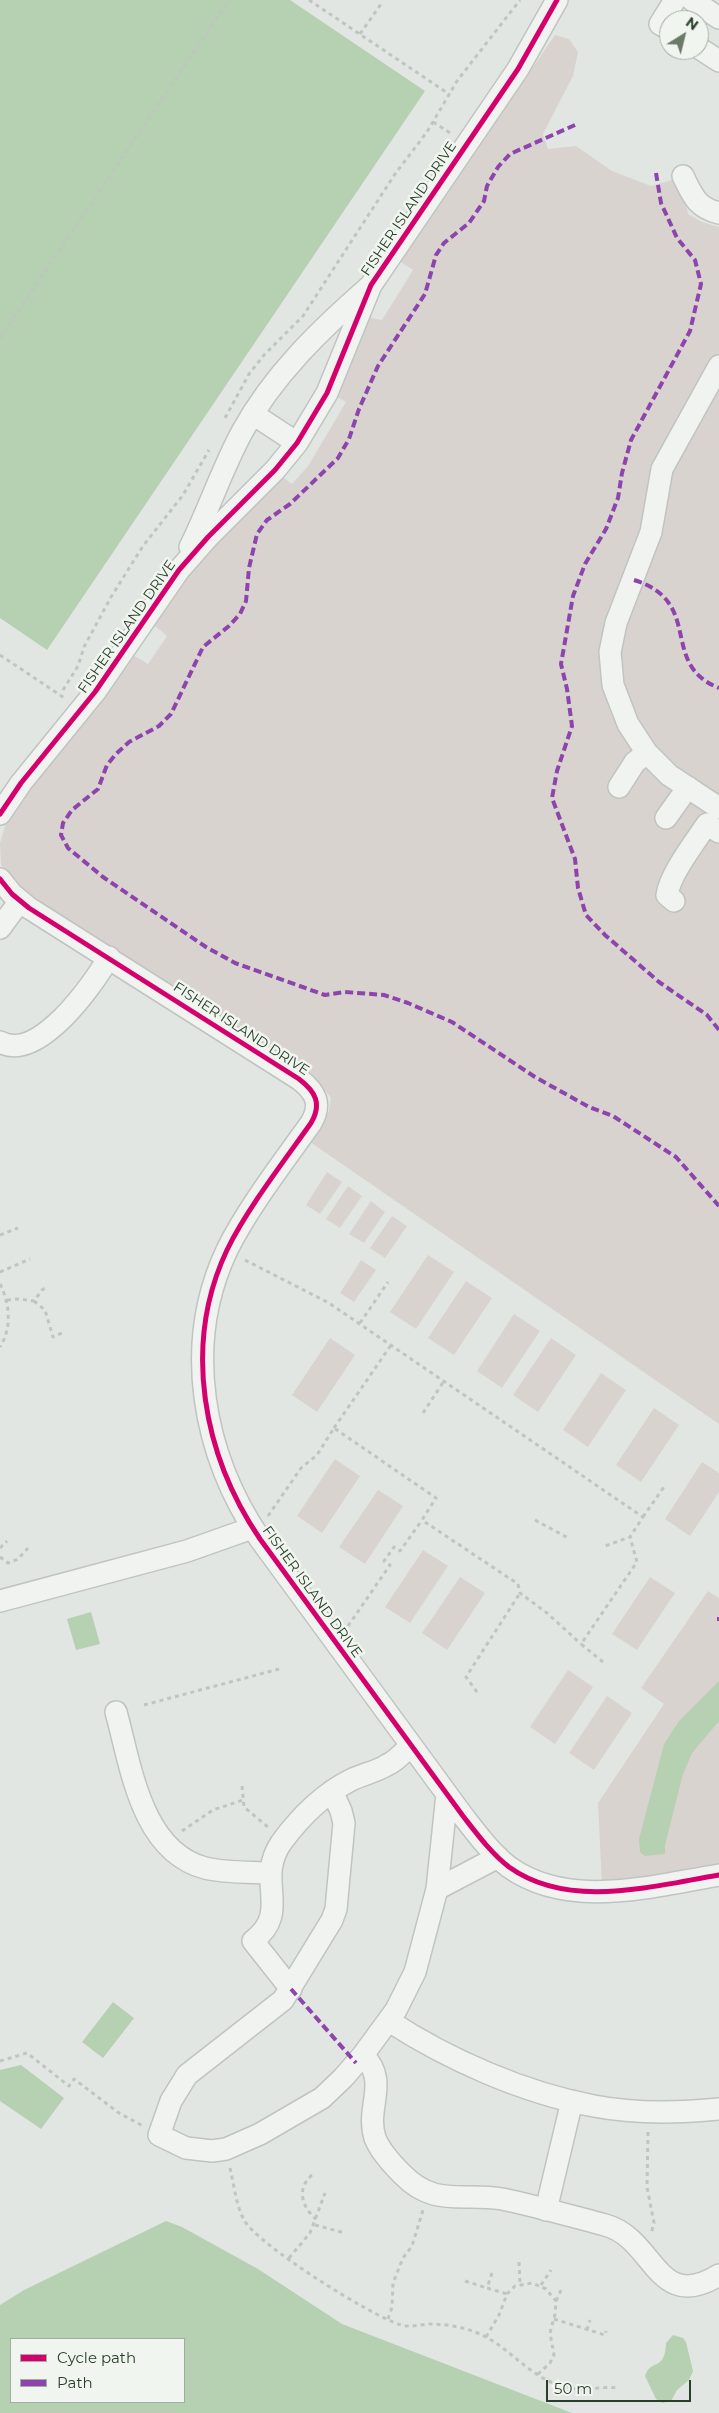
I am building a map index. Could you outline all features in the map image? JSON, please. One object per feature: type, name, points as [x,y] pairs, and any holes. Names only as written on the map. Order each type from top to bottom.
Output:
[{"type":"street","points":[[692,0],[719,18]]},
{"type":"street","name":"FISHER ISLAND DRIVE","points":[[0,811],[17,787],[95,692],[179,570],[275,470],[297,443],[327,393],[371,285],[518,69],[552,2]]},
{"type":"street","points":[[684,176],[694,199],[705,210],[719,213]]},
{"type":"street","name":"FISHER ISLAND DRIVE","points":[[179,570],[253,414],[284,371],[319,334],[371,285]]},
{"type":"street","points":[[319,334],[344,350]]},
{"type":"street","points":[[719,366],[662,469],[651,532],[616,623],[610,652],[613,685],[628,724],[647,753],[669,775],[719,808]]},
{"type":"street","points":[[253,414],[297,443]]},
{"type":"street","points":[[220,483],[245,500]]},
{"type":"street","points":[[619,786],[635,762],[647,753]]},
{"type":"street","points":[[666,818],[688,788]]},
{"type":"street","points":[[674,901],[667,895],[668,888],[683,860],[707,824],[719,832]]},
{"type":"street","name":"FISHER ISLAND DRIVE","points":[[0,879],[20,901],[299,1079],[310,1088],[317,1098],[316,1110],[311,1123],[239,1229],[227,1251],[211,1298],[206,1323],[202,1355],[203,1388],[213,1444],[234,1497],[258,1524],[410,1746],[498,1857],[516,1872],[536,1883],[562,1890],[579,1892],[615,1890],[719,1875]]},
{"type":"street","points":[[0,928],[20,901]]},
{"type":"street","points":[[0,1042],[10,1046],[27,1043],[58,1022],[85,994],[109,957]]},
{"type":"street","name":"FISHER ISLAND DRIVE","points":[[0,1601],[187,1551],[258,1524]]},
{"type":"street","points":[[116,1712],[142,1803],[152,1825],[165,1844],[183,1858],[203,1867],[224,1871],[270,1873]]},
{"type":"street","points":[[291,1989],[253,1941],[267,1928],[272,1915],[270,1873],[275,1854],[287,1836],[306,1814],[332,1791],[351,1780],[388,1765],[410,1746]]},
{"type":"street","points":[[332,1791],[344,1823],[335,1915],[291,1989],[277,2005],[187,2075],[171,2101],[159,2135],[186,2148],[226,2149],[260,2134],[310,2106],[333,2089],[363,2055],[389,2021],[403,1998],[415,1972],[437,1889],[447,1794]]},
{"type":"street","points":[[437,1889],[498,1857]]},
{"type":"street","points":[[389,2021],[425,2044],[459,2060],[525,2086],[572,2101],[595,2106],[648,2112],[719,2109]]},
{"type":"street","points":[[363,2055],[372,2065],[376,2075],[372,2121],[378,2144],[402,2174],[418,2188],[430,2194],[450,2199],[500,2199],[612,2227],[629,2236],[664,2278],[676,2285],[697,2286],[719,2275]]},
{"type":"street","points":[[546,2210],[572,2101]]},
{"type":"path","points":[[0,338],[229,0]]},
{"type":"path","points":[[309,0],[449,94]]},
{"type":"path","points":[[360,34],[381,4]]},
{"type":"path","points":[[434,122],[458,139]]},
{"type":"path","points":[[0,654],[67,701]]},
{"type":"path","points":[[0,1235],[18,1228]]},
{"type":"path","points":[[0,1272],[30,1259]]},
{"type":"path","points":[[244,1260],[328,1302],[643,1517]]},
{"type":"path","points":[[360,1323],[388,1282]]},
{"type":"path","points":[[0,1284],[7,1300],[8,1322],[0,1347]]},
{"type":"path","points":[[34,1301],[42,1290],[48,1286]]},
{"type":"path","points":[[7,1300],[34,1301],[45,1310],[53,1337],[64,1332]]},
{"type":"path","points":[[258,1524],[301,1468],[317,1455],[391,1345]]},
{"type":"path","points":[[422,1413],[444,1381]]},
{"type":"path","points":[[334,1428],[436,1498],[400,1551],[394,1547],[384,1561],[390,1565],[346,1630]]},
{"type":"path","points":[[605,1546],[630,1537],[666,1484]]},
{"type":"path","points":[[422,1520],[518,1584],[520,1593],[547,1613],[604,1662]]},
{"type":"path","points":[[536,1520],[570,1539]]},
{"type":"path","points":[[581,1644],[637,1562],[630,1537]]},
{"type":"path","points":[[0,1548],[7,1541]]},
{"type":"path","points":[[0,1557],[8,1563],[18,1559],[28,1548]]},
{"type":"path","points":[[477,1692],[466,1677],[520,1593]]},
{"type":"path","points":[[144,1704],[280,1669]]},
{"type":"path","points":[[242,1786],[244,1807],[265,1826],[287,1836]]},
{"type":"path","points":[[165,1844],[213,1810],[243,1800]]},
{"type":"path","points":[[0,2061],[27,2053],[69,2086],[74,2079],[119,2112],[159,2135]]},
{"type":"path","points":[[639,2247],[652,2233],[654,2223],[647,2187],[649,2169],[648,2112]]},
{"type":"path","points":[[226,2149],[244,2219],[254,2232],[351,2300],[388,2319],[410,2327],[429,2324],[446,2325],[486,2337],[537,2375],[571,2389],[618,2388]]},
{"type":"path","points":[[312,2175],[305,2181],[302,2195],[304,2206],[316,2219]]},
{"type":"path","points":[[289,2258],[306,2240],[315,2225],[326,2193]]},
{"type":"path","points":[[388,2319],[392,2307],[393,2283],[403,2258],[412,2246],[430,2194]]},
{"type":"path","points":[[315,2225],[345,2233]]},
{"type":"path","points":[[519,2262],[520,2284]]},
{"type":"path","points":[[541,2285],[551,2270]]},
{"type":"path","points":[[487,2288],[492,2273]]},
{"type":"path","points":[[465,2281],[508,2294]]},
{"type":"path","points":[[486,2337],[499,2315],[508,2294],[520,2284],[532,2283],[541,2285],[556,2301]]},
{"type":"path","points":[[537,2375],[553,2360],[554,2355],[550,2333],[556,2301],[562,2288]]},
{"type":"path","points":[[554,2319],[605,2335],[606,2331]]},
{"type":"path","points":[[587,2330],[590,2320]]},
{"type":"shaded area","points":[[0,0],[290,0],[425,91],[47,650],[0,618]]},
{"type":"shaded area","points":[[555,35],[569,39],[578,52],[573,76],[543,134],[548,149],[576,146],[612,171],[651,186],[672,180],[684,194],[688,214],[702,222],[719,227],[719,1424],[310,1142],[329,1111],[331,1098],[321,1085],[51,914],[10,880],[1,864],[0,843],[9,813],[93,711],[133,655],[148,664],[167,636],[154,625],[193,565],[279,474],[292,484],[308,466],[346,402],[332,394],[367,317],[382,320],[413,270],[399,261]]},
{"type":"shaded area","points":[[327,1172],[342,1182],[320,1214],[306,1205]]},
{"type":"shaded area","points":[[348,1186],[362,1196],[340,1228],[326,1219]]},
{"type":"shaded area","points":[[371,1201],[385,1212],[364,1243],[349,1234]]},
{"type":"shaded area","points":[[392,1216],[407,1226],[385,1258],[370,1248]]},
{"type":"shaded area","points":[[428,1255],[454,1272],[416,1329],[390,1312]]},
{"type":"shaded area","points":[[361,1260],[376,1270],[354,1302],[340,1293]]},
{"type":"shaded area","points":[[466,1281],[492,1298],[454,1355],[428,1338]]},
{"type":"shaded area","points":[[514,1314],[540,1331],[502,1388],[477,1371]]},
{"type":"shaded area","points":[[330,1338],[355,1355],[317,1412],[292,1395]]},
{"type":"shaded area","points":[[551,1338],[576,1355],[538,1412],[513,1395]]},
{"type":"shaded area","points":[[601,1373],[626,1390],[588,1447],[563,1430]]},
{"type":"shaded area","points":[[654,1408],[679,1425],[641,1482],[616,1465]]},
{"type":"shaded area","points":[[335,1459],[360,1476],[322,1533],[297,1516]]},
{"type":"shaded area","points":[[702,1462],[719,1473],[719,1492],[690,1536],[665,1519]]},
{"type":"shaded area","points":[[378,1490],[403,1506],[365,1564],[339,1547]]},
{"type":"shaded area","points":[[423,1550],[448,1566],[410,1623],[385,1607]]},
{"type":"shaded area","points":[[460,1577],[485,1593],[447,1650],[422,1633]]},
{"type":"shaded area","points":[[650,1577],[675,1593],[637,1650],[612,1634]]},
{"type":"shaded area","points":[[708,1591],[719,1598],[719,1868],[602,1885],[598,1803],[664,1704],[641,1688]]},
{"type":"shaded area","points":[[91,1612],[100,1644],[76,1650],[67,1619]]},
{"type":"shaded area","points":[[568,1670],[593,1687],[555,1744],[530,1727]]},
{"type":"shaded area","points":[[719,1681],[719,1721],[692,1753],[683,1774],[665,1845],[665,1854],[645,1856],[640,1852],[639,1839],[664,1744],[679,1721]]},
{"type":"shaded area","points":[[607,1696],[632,1713],[594,1770],[569,1753]]},
{"type":"shaded area","points":[[113,2002],[134,2018],[103,2058],[82,2042]]},
{"type":"shaded area","points":[[21,2065],[64,2098],[41,2129],[0,2101],[0,2070]]},
{"type":"shaded area","points":[[166,2221],[182,2227],[258,2269],[342,2324],[572,2413],[0,2413],[0,2305],[24,2290]]},
{"type":"shaded area","points":[[673,2335],[683,2338],[686,2342],[693,2371],[689,2380],[677,2390],[671,2401],[662,2403],[656,2399],[645,2376],[651,2367],[663,2358],[666,2343]]},
{"type":"marked path","points":[[575,125],[510,154],[498,167],[487,186],[484,201],[469,223],[444,243],[436,255],[425,294],[378,366],[359,409],[349,439],[338,458],[290,504],[267,520],[257,534],[249,568],[246,601],[240,614],[229,626],[203,647],[171,714],[159,726],[129,742],[116,754],[107,765],[98,789],[72,810],[63,823],[61,835],[68,848],[103,877],[206,947],[235,963],[325,995],[345,992],[384,995],[452,1022],[535,1077],[589,1107],[613,1116],[676,1157],[719,1206]]},
{"type":"marked path","points":[[656,173],[661,203],[677,238],[695,260],[701,284],[690,331],[631,440],[622,473],[618,498],[606,529],[585,564],[573,596],[561,664],[567,689],[572,726],[557,771],[552,798],[575,859],[578,888],[586,915],[605,935],[659,982],[707,1015],[719,1030]]},
{"type":"marked path","points":[[634,580],[656,590],[669,603],[676,618],[690,664],[701,677],[719,688]]},
{"type":"marked path","points":[[291,1989],[356,2063]]},
{"type":"cycle path","points":[[0,814],[21,783],[95,692],[179,570],[208,537],[275,470],[297,443],[327,393],[371,285],[518,69],[557,0]]},
{"type":"cycle path","points":[[0,879],[12,894],[29,908],[299,1079],[310,1089],[316,1099],[316,1110],[311,1123],[255,1202],[227,1250],[213,1286],[205,1323],[203,1361],[205,1399],[213,1436],[224,1472],[240,1506],[260,1539],[463,1816],[502,1862],[533,1880],[558,1888],[584,1891],[639,1889],[719,1875]]}]
